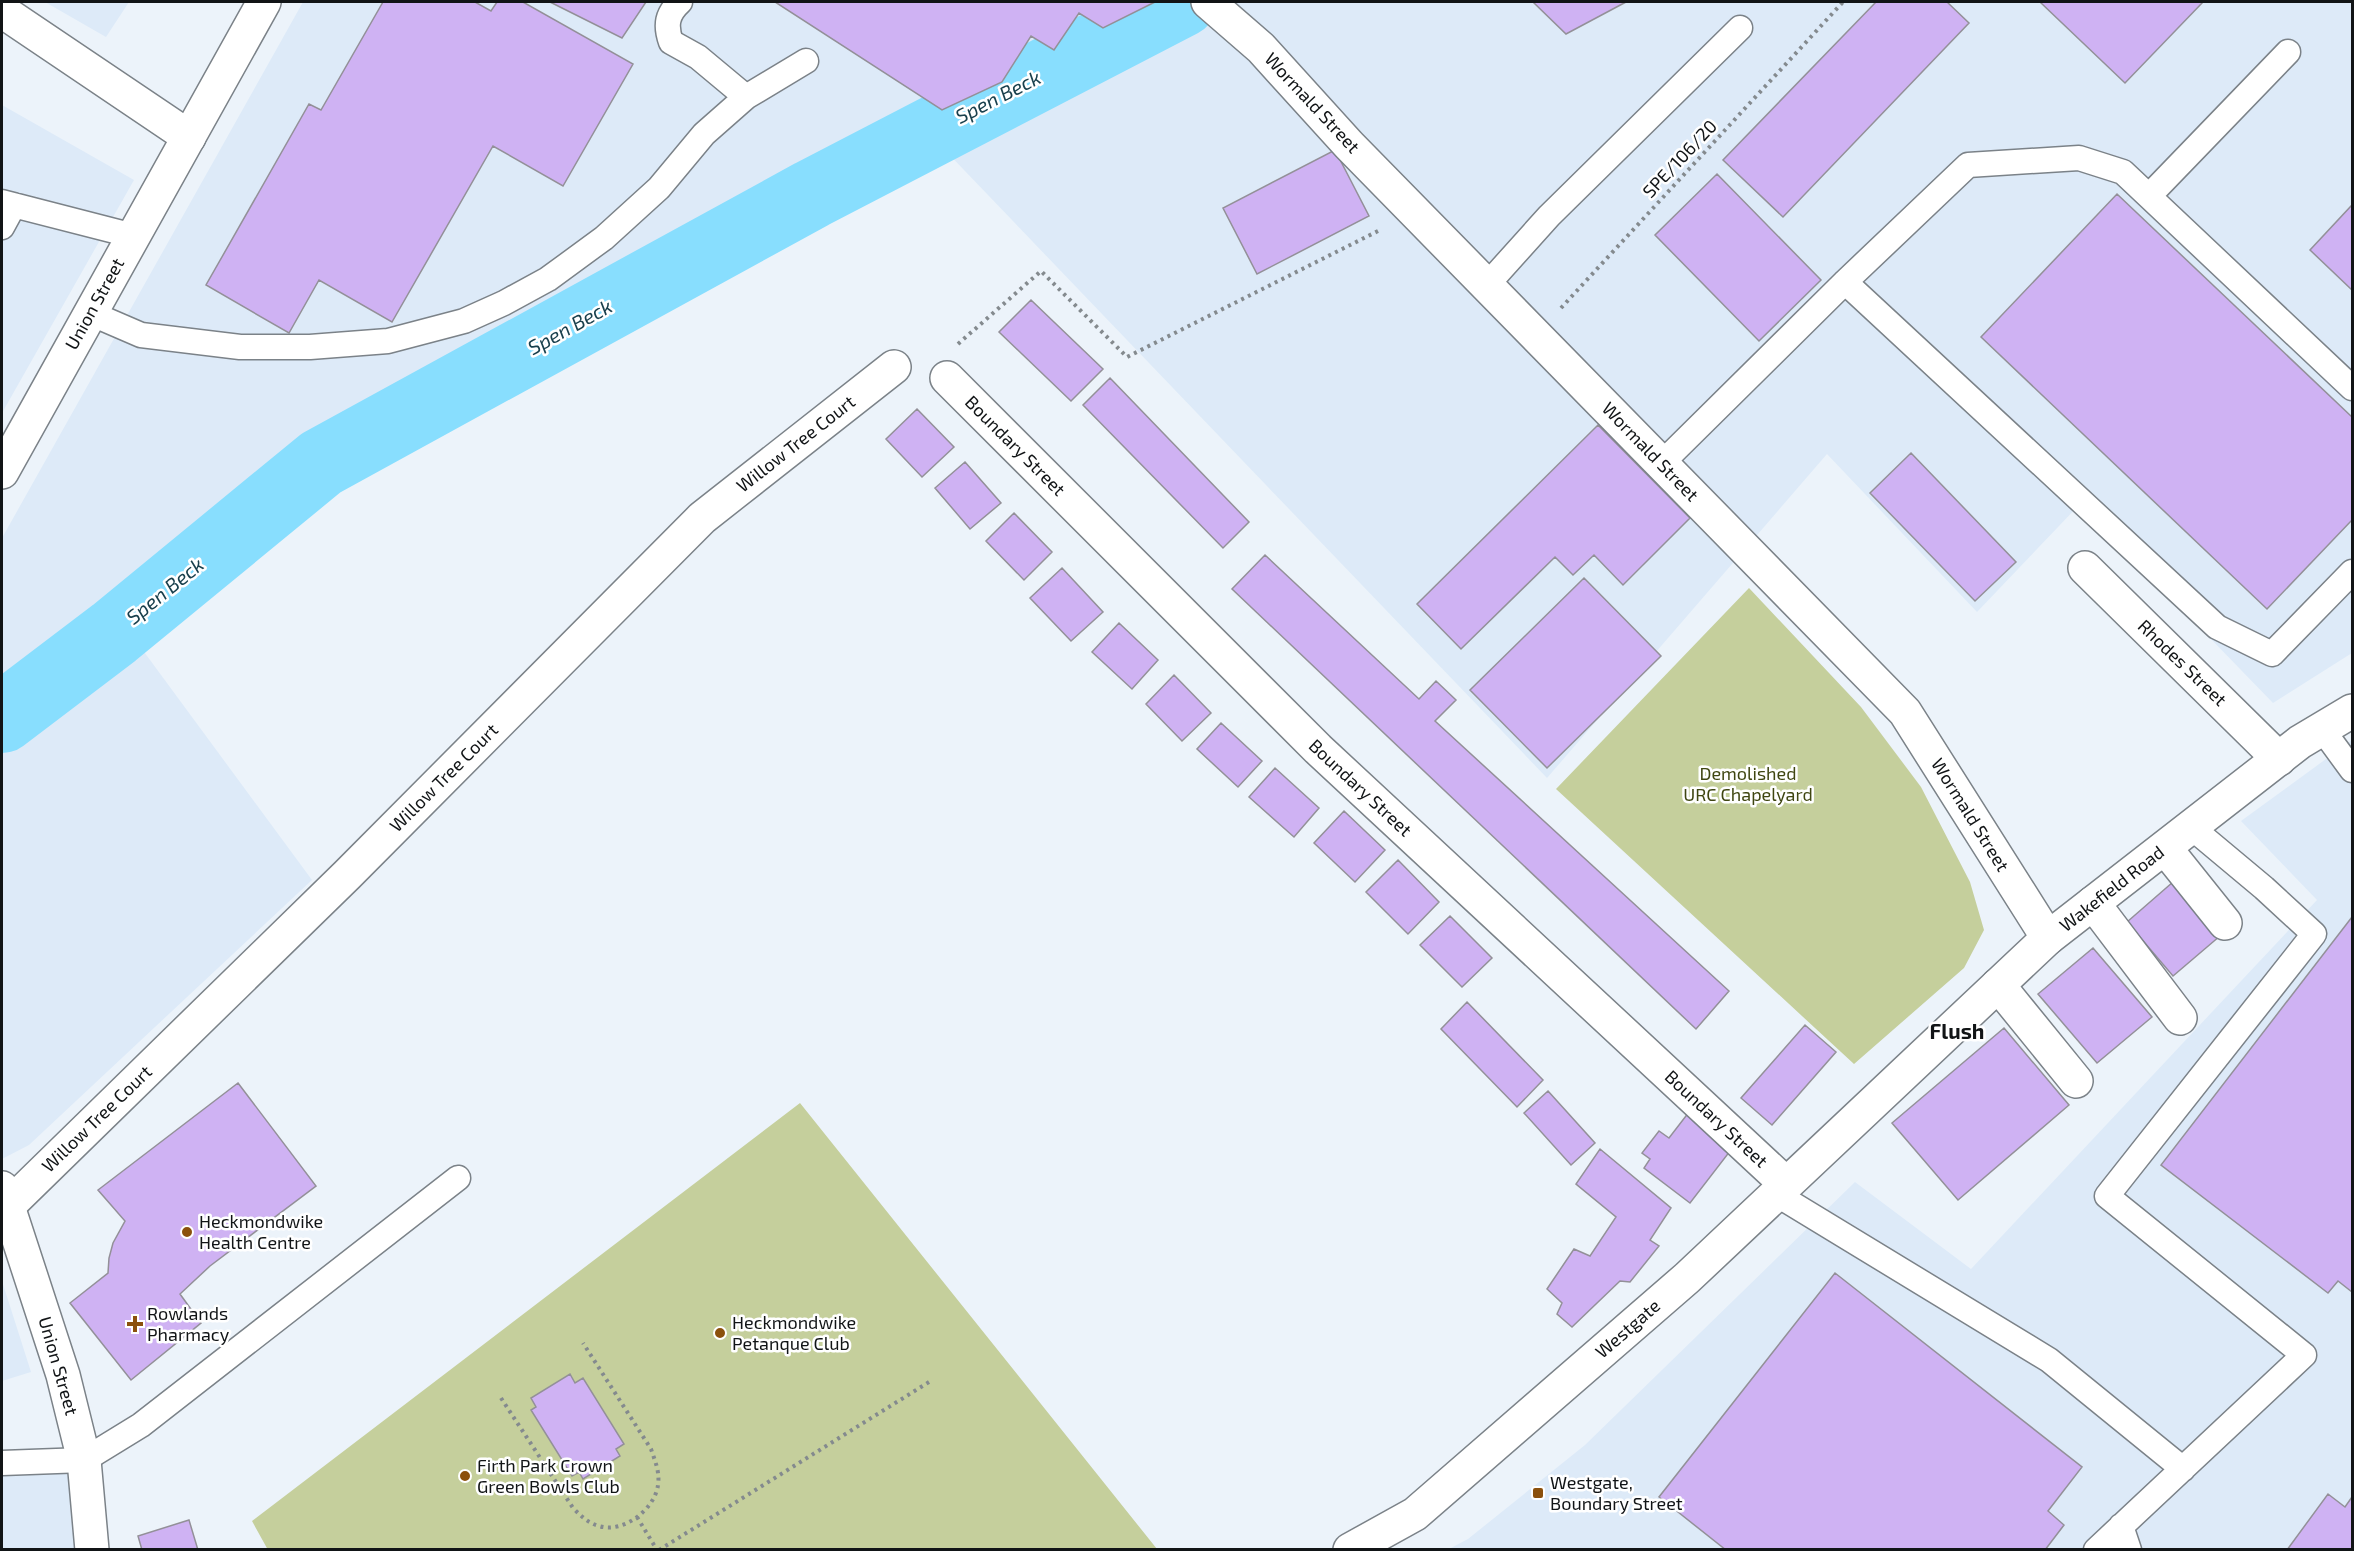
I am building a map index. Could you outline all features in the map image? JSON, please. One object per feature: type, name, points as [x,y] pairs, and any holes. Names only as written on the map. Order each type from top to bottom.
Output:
[{"type":"street","name":"Union Street","points":[[2,472],[264,2]]},
{"type":"street","name":"Wormald Street","points":[[1208,2],[1261,48],[1349,145],[1905,712],[2048,938]]},
{"type":"street","points":[[3,12],[189,137]]},
{"type":"street","name":"Willow Tree Court","points":[[5,1197],[347,875],[702,518],[894,367]]},
{"type":"street","name":"Boundary Street","points":[[947,378],[1318,749],[1781,1189]]},
{"type":"street","name":"Rhodes Street","points":[[2085,568],[2279,759]]},
{"type":"street","name":"Wakefield Road","points":[[1889,1088],[2048,938],[2279,759],[2352,711]]},
{"type":"street","points":[[2166,848],[2225,923]]},
{"type":"street","points":[[2093,903],[2180,1018]]},
{"type":"street","points":[[1998,985],[2076,1081]]},
{"type":"street","name":"Westgate","points":[[1350,1550],[1415,1514],[1687,1278],[1889,1088]]},
{"type":"street","name":"Union Street","points":[[5,1197],[63,1375],[84,1460],[92,1550]]},
{"type":"lane","points":[[680,2],[667,19],[667,31],[671,42],[698,57],[746,97]]},
{"type":"lane","points":[[1487,285],[1549,216],[1740,28]]},
{"type":"lane","points":[[2149,196],[2288,52]]},
{"type":"lane","points":[[90,313],[141,335],[240,347],[310,347],[388,341],[464,321],[548,279],[604,238],[659,188],[704,134],[746,97],[806,61]]},
{"type":"lane","points":[[1662,463],[1845,282],[1968,165],[2079,159],[2123,172],[2352,388]]},
{"type":"lane","points":[[2,227],[8,204],[134,236]]},
{"type":"lane","points":[[1845,282],[2217,627],[2272,654],[2352,572]]},
{"type":"lane","points":[[2322,729],[2352,770]]},
{"type":"lane","points":[[2096,1550],[2304,1355],[2107,1196],[2314,934],[2264,888],[2191,827]]},
{"type":"lane","points":[[2,1463],[84,1460],[141,1425],[458,1178]]},
{"type":"lane","points":[[1781,1189],[2049,1360],[2183,1469]]},
{"type":"lane","points":[[2121,1526],[2129,1550]]},
{"type":"path","name":"SPE/106/20","points":[[1536,336],[1843,2]]},
{"type":"path","points":[[954,346],[1041,271],[1127,357],[1415,212]]},
{"type":"path","points":[[501,1398],[573,1508],[586,1520],[601,1527],[615,1528],[637,1517],[649,1505],[658,1486],[658,1467],[651,1449],[582,1343]]},
{"type":"path","points":[[637,1517],[658,1550],[929,1382]]},
{"type":"shaded area","points":[[45,2],[129,2],[106,37]]},
{"type":"shaded area","points":[[303,2],[2352,2],[2352,653],[2273,703],[2080,504],[1977,612],[1827,454],[1547,778],[916,120],[672,240],[440,368],[194,535],[54,646],[111,607],[312,880],[29,1145],[2,1159],[2,538]]},
{"type":"shaded area","points":[[2,105],[134,180],[2,413]]},
{"type":"shaded area","points":[[2352,740],[2352,1549],[1447,1550],[1468,1539],[1585,1445],[1855,1182],[1971,1269],[2317,900],[2241,821]]},
{"type":"shaded area","points":[[2,1281],[31,1372],[2,1381]]},
{"type":"shaded area","points":[[84,1460],[92,1549],[2,1549],[2,1463]]},
{"type":"green space","name":"Demolished URC Chapelyard","points":[[1749,588],[1861,707],[1921,787],[1970,882],[1984,930],[1964,968],[1854,1064],[1556,789]]},
{"type":"green space","points":[[800,1103],[1157,1549],[268,1550],[252,1521]]},
{"type":"building","points":[[383,2],[475,2],[491,11],[497,2],[523,2],[633,64],[563,186],[493,146],[392,322],[319,280],[289,333],[206,285],[309,104],[321,110]]},
{"type":"building","points":[[550,2],[646,2],[622,38]]},
{"type":"building","points":[[775,2],[1155,2],[1103,28],[1079,13],[1054,50],[1031,36],[1002,82],[942,110]]},
{"type":"building","points":[[1533,2],[1626,2],[1566,34]]},
{"type":"building","points":[[1876,2],[1947,2],[1969,23],[1783,217],[1723,160]]},
{"type":"building","points":[[2040,2],[2203,2],[2125,83]]},
{"type":"building","points":[[1335,150],[1369,216],[1257,274],[1223,208]]},
{"type":"building","points":[[1717,174],[1821,280],[1759,341],[1655,235]]},
{"type":"building","points":[[2117,194],[2352,417],[2352,520],[2267,609],[1981,337]]},
{"type":"building","points":[[2352,205],[2352,290],[2310,250]]},
{"type":"building","points":[[1031,300],[1103,369],[1071,401],[999,332]]},
{"type":"building","points":[[1110,378],[1249,522],[1223,548],[1083,405]]},
{"type":"building","points":[[917,409],[954,447],[922,477],[886,439]]},
{"type":"building","points":[[1598,425],[1690,518],[1623,585],[1594,555],[1573,575],[1555,557],[1461,649],[1417,604]]},
{"type":"building","points":[[1911,453],[2016,562],[1975,601],[1870,493]]},
{"type":"building","points":[[965,462],[1001,503],[970,529],[935,488]]},
{"type":"building","points":[[1014,513],[1052,552],[1024,580],[986,541]]},
{"type":"building","points":[[1265,555],[1419,699],[1436,681],[1456,700],[1435,721],[1729,991],[1696,1029],[1232,589]]},
{"type":"building","points":[[1062,568],[1103,612],[1071,641],[1030,598]]},
{"type":"building","points":[[1584,578],[1661,656],[1547,768],[1470,690]]},
{"type":"building","points":[[1119,623],[1158,660],[1132,689],[1092,652]]},
{"type":"building","points":[[1174,675],[1211,713],[1182,741],[1146,704]]},
{"type":"building","points":[[1221,723],[1262,761],[1238,787],[1197,749]]},
{"type":"building","points":[[1275,768],[1319,808],[1294,837],[1249,797]]},
{"type":"building","points":[[1344,811],[1385,850],[1355,882],[1314,843]]},
{"type":"building","points":[[1398,860],[1439,902],[1408,934],[1366,892]]},
{"type":"building","points":[[2181,875],[2227,930],[2173,976],[2127,922]]},
{"type":"building","points":[[1450,916],[1492,958],[1462,987],[1420,945]]},
{"type":"building","points":[[2352,917],[2352,1292],[2338,1281],[2328,1293],[2161,1165]]},
{"type":"building","points":[[2093,948],[2152,1017],[2097,1063],[2038,994]]},
{"type":"building","points":[[1467,1002],[1543,1080],[1517,1107],[1441,1029]]},
{"type":"building","points":[[1805,1025],[1836,1052],[1772,1125],[1741,1098]]},
{"type":"building","points":[[2004,1028],[2069,1105],[1958,1200],[1892,1123]]},
{"type":"building","name":"Heckmondwike Health Centre","points":[[238,1083],[316,1186],[210,1266],[180,1294],[201,1323],[131,1380],[70,1303],[108,1273],[113,1243],[125,1221],[98,1190]]},
{"type":"building","points":[[1548,1091],[1595,1143],[1571,1165],[1524,1113]]},
{"type":"building","points":[[1689,1112],[1734,1146],[1690,1203],[1644,1168],[1650,1159],[1642,1153],[1659,1131],[1669,1138]]},
{"type":"building","points":[[1600,1149],[1671,1208],[1650,1240],[1659,1246],[1630,1282],[1620,1281],[1572,1327],[1557,1314],[1562,1303],[1547,1289],[1574,1249],[1590,1256],[1616,1217],[1576,1184]]},
{"type":"building","points":[[1835,1273],[2082,1467],[2048,1511],[2064,1525],[2045,1550],[1726,1550],[1659,1497]]},
{"type":"building","points":[[570,1374],[575,1383],[583,1378],[624,1444],[616,1449],[620,1456],[583,1479],[579,1472],[572,1476],[531,1410],[536,1407],[531,1398]]},
{"type":"building","points":[[2328,1494],[2345,1507],[2352,1497],[2352,1550],[2287,1550]]},
{"type":"building","points":[[189,1520],[198,1550],[142,1550],[138,1536]]},
{"type":"waterway","name":"Spen Beck","points":[[2,718],[114,633],[321,463],[812,194],[1182,2]]},
{"type":"place","name":"Heckmondwike Health Centre","points":[[187,1232]]},
{"type":"place","name":"Rowlands Pharmacy","points":[[135,1324]]},
{"type":"place","name":"Heckmondwike Petanque Club","points":[[720,1333]]},
{"type":"place","name":"Firth Park Crown Green Bowls Club","points":[[465,1476]]},
{"type":"place","name":"Westgate, Boundary Street","points":[[1538,1493]]},
{"type":"district","name":"Flush","points":[[1957,1032]]}]
